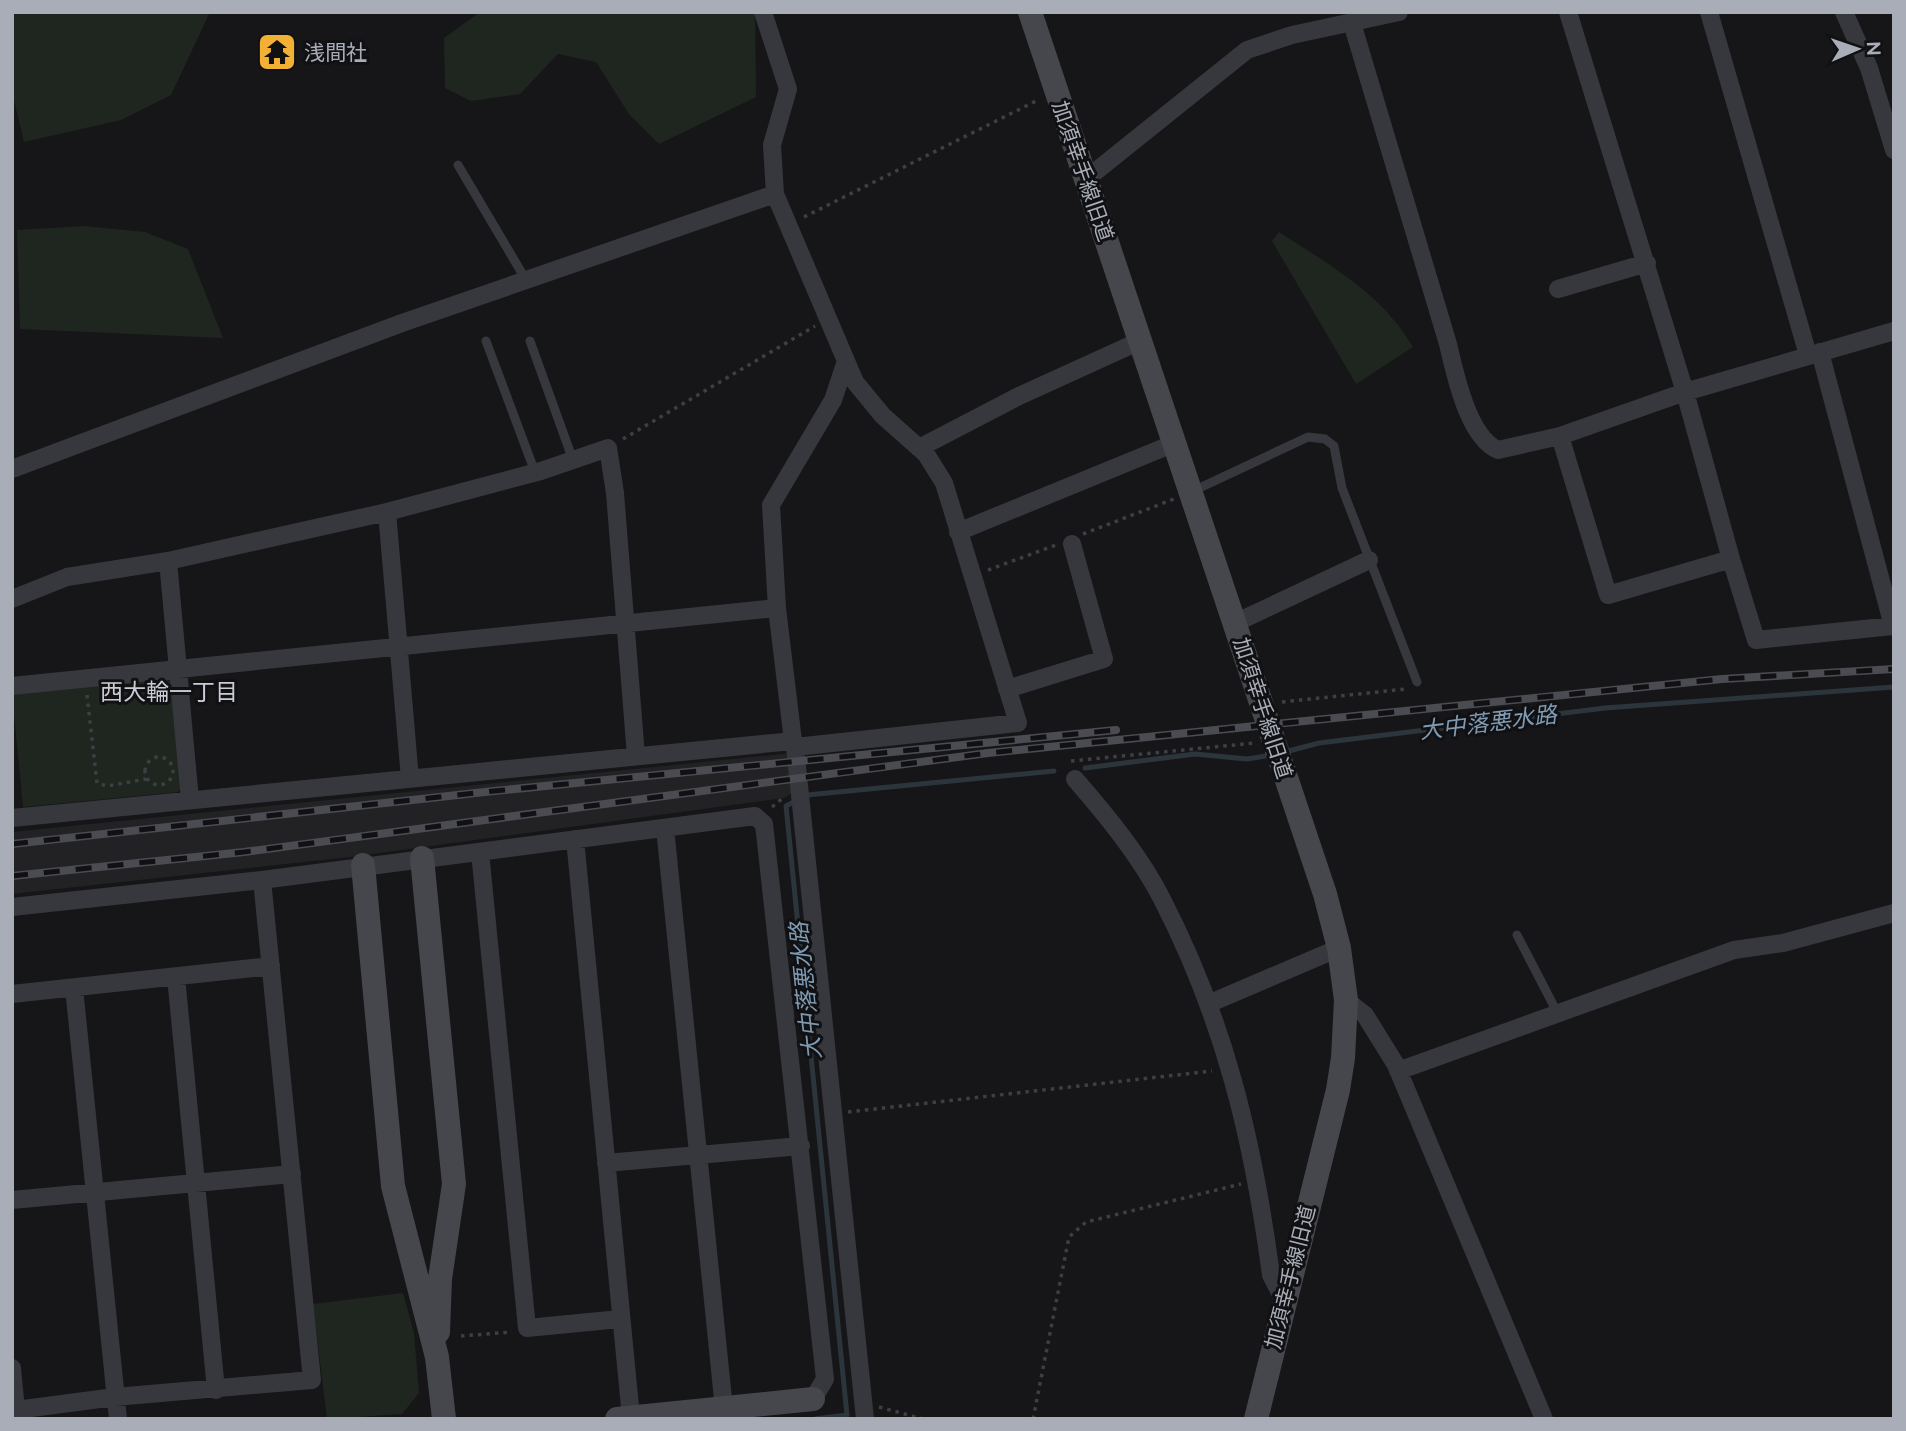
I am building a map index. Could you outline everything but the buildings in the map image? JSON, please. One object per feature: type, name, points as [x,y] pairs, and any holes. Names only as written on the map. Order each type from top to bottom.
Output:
[{"type":"street","points":[[12,818],[635,756],[1018,723],[944,483],[919,448],[883,416],[855,382],[775,194],[772,145],[788,89],[763,12]]},
{"type":"street","name":"加須幸手線旧道","points":[[1030,12],[1085,180],[1142,340],[1339,948],[1346,1000],[1338,1090],[1255,1419]]},
{"type":"street","points":[[1085,180],[1247,50],[1292,35],[1399,12]]},
{"type":"street","points":[[1568,12],[1647,263],[1756,640],[1893,626],[1814,354],[1709,12]]},
{"type":"street","points":[[1844,12],[1869,68],[1894,150]]},
{"type":"street","points":[[1352,23],[1444,330],[1461,398],[1489,446],[1498,450],[1560,436],[1685,392],[1894,331]]},
{"type":"street","points":[[12,469],[526,280],[775,194]]},
{"type":"street","points":[[1558,289],[1647,263]]},
{"type":"street","points":[[919,448],[1019,396],[1142,340]]},
{"type":"street","points":[[846,360],[833,400],[772,505],[778,608],[865,1411]]},
{"type":"street","points":[[1560,436],[1608,595],[1731,559]]},
{"type":"street","points":[[958,531],[1175,443]]},
{"type":"street","points":[[12,598],[67,577],[167,561],[387,512],[535,472],[608,448],[635,756]]},
{"type":"street","points":[[387,512],[410,779]]},
{"type":"street","points":[[1007,689],[1104,659],[1072,544]]},
{"type":"street","points":[[1235,623],[1368,560]]},
{"type":"street","points":[[167,561],[190,800]]},
{"type":"street","points":[[12,686],[778,608]]},
{"type":"street","points":[[1075,779],[1112,822],[1162,898],[1208,1004],[1232,1068],[1256,1180],[1271,1275],[1284,1300]]},
{"type":"street","points":[[12,907],[262,880],[363,865],[755,816],[764,824],[825,1379],[813,1399],[721,1412],[624,1418],[620,1319],[575,839]]},
{"type":"street","points":[[665,828],[699,1154],[721,1412]]},
{"type":"street","points":[[480,852],[527,1328],[620,1319]]},
{"type":"street","points":[[422,858],[454,1184],[440,1279],[437,1357]]},
{"type":"street","points":[[363,865],[393,1186],[437,1357],[444,1419]]},
{"type":"street","points":[[12,1368],[16,1410],[115,1397],[312,1380],[262,880]]},
{"type":"street","points":[[1398,1071],[1734,950],[1783,943],[1894,913]]},
{"type":"street","points":[[1208,1004],[1339,948]]},
{"type":"street","points":[[12,994],[271,966]]},
{"type":"street","points":[[176,978],[216,1390]]},
{"type":"street","points":[[74,988],[97,1192],[118,1419]]},
{"type":"street","points":[[1346,1000],[1365,1016],[1398,1071],[1544,1419]]},
{"type":"street","points":[[606,1163],[801,1146]]},
{"type":"street","points":[[12,1200],[292,1174]]},
{"type":"lane","points":[[458,165],[526,280]]},
{"type":"lane","points":[[486,341],[535,472]]},
{"type":"lane","points":[[530,341],[573,460]]},
{"type":"lane","points":[[1192,492],[1308,437],[1325,439],[1334,446],[1342,488],[1417,682]]},
{"type":"lane","points":[[1517,935],[1558,1014]]},
{"type":"path","points":[[788,224],[1056,91]]},
{"type":"path","points":[[608,448],[829,317]]},
{"type":"path","points":[[85,678],[97,783],[107,786],[146,779],[156,785],[166,784],[173,774],[173,765],[167,759],[153,758],[145,771],[146,779]]},
{"type":"path","points":[[1274,703],[1416,688],[1417,682]]},
{"type":"path","points":[[1075,779],[1070,761],[1083,758],[1277,750]]},
{"type":"path","points":[[834,1114],[1232,1068]]},
{"type":"path","points":[[1033,1419],[1069,1237],[1086,1222],[1256,1180]]},
{"type":"path","points":[[461,1336],[517,1332],[527,1328]]},
{"type":"path","points":[[865,1411],[923,1419]]},
{"type":"shaded area","points":[[12,12],[210,12],[171,95],[121,120],[24,142],[12,92]]},
{"type":"shaded area","points":[[480,12],[755,12],[756,97],[659,144],[629,114],[596,62],[558,54],[520,94],[471,101],[445,88],[444,38]]},
{"type":"shaded area","points":[[84,226],[145,232],[188,249],[223,338],[20,329],[17,230]]},
{"type":"shaded area","points":[[1279,232],[1354,282],[1386,311],[1413,347],[1356,384],[1272,241]]},
{"type":"shaded area","points":[[166,678],[174,685],[184,785],[178,792],[23,807],[12,694]]},
{"type":"shaded area","points":[[792,753],[797,790],[784,798],[358,856],[12,894],[12,832]]},
{"type":"shaded area","points":[[403,1293],[414,1333],[419,1393],[402,1414],[327,1419],[313,1304]]},
{"type":"waterway","name":"大中落悪水路","points":[[1285,752],[1319,743],[1605,708],[1894,687]]},
{"type":"waterway","name":"大中落悪水路","points":[[1085,768],[1195,754],[1247,759],[1272,755]]},
{"type":"waterway","name":"大中落悪水路","points":[[815,1419],[847,1415],[786,806],[807,795],[1054,771]]},
{"type":"railway","points":[[12,876],[244,852],[988,753],[1722,679],[1894,669]]},
{"type":"railway","points":[[12,844],[494,791],[1116,730]]},
{"type":"place","name":"浅間社","points":[[277,52]]},
{"type":"district","name":"西大輪一丁目","points":[[169,691]]}]
